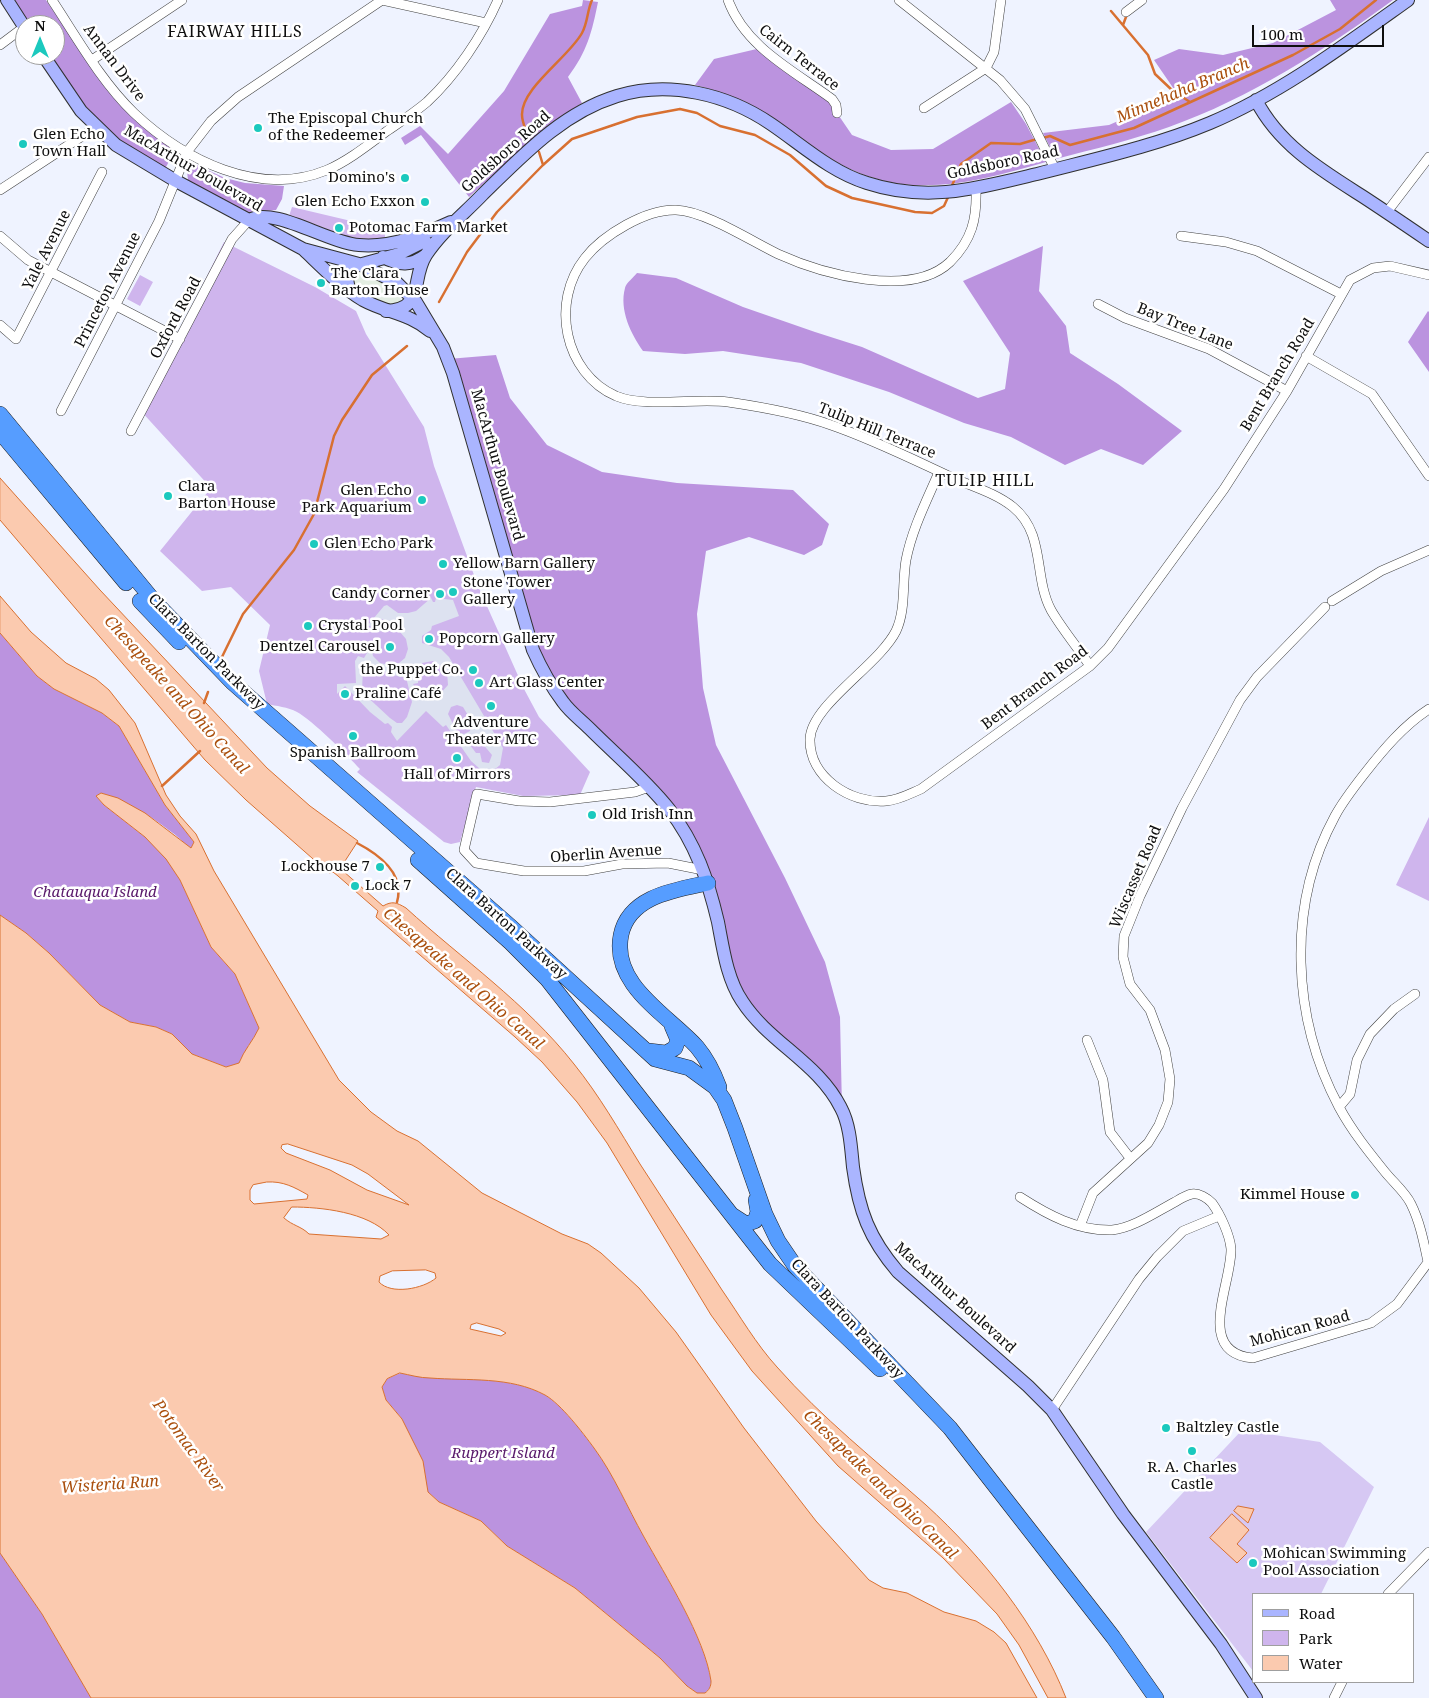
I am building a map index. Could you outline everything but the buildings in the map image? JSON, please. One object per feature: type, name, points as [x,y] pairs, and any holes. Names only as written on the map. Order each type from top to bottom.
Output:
[{"type":"highway","name":"Clara Barton Parkway","points":[[0,414],[154,601],[232,682],[511,927],[655,1059],[689,1068],[700,1074],[715,1087],[724,1100],[755,1188],[778,1241],[795,1266],[950,1428],[1113,1637],[1156,1698]]},
{"type":"highway","name":"Clara Barton Parkway","points":[[0,432],[159,622],[245,707],[429,869],[548,979],[770,1264],[968,1453]]},
{"type":"highway","points":[[429,869],[445,891]]},
{"type":"highway","points":[[705,877],[639,906],[630,915],[622,932],[620,952],[628,978],[706,1059],[724,1100]]},
{"type":"highway","points":[[490,935],[512,949],[548,979]]},
{"type":"highway","points":[[645,1050],[666,1053],[675,1048],[678,1040],[677,1034],[667,1019]]},
{"type":"highway","points":[[729,1212],[742,1222],[750,1224],[755,1221],[758,1212],[755,1188]]},
{"type":"main road","points":[[7,0],[17,15]]},
{"type":"main road","name":"Goldsboro Road","points":[[414,297],[426,255],[454,221],[561,123],[606,100],[621,95],[654,90],[691,91],[712,96],[748,109],[828,165],[864,182],[892,190],[920,194],[949,193],[976,189],[1055,169],[1176,136],[1212,122],[1256,100],[1323,60],[1408,0]]},
{"type":"main road","name":"MacArthur Boulevard","points":[[50,65],[71,98],[96,127],[116,145],[248,220],[302,248],[359,264],[398,283],[414,297],[438,337],[453,373],[533,650],[542,670],[564,704],[649,787],[669,809],[692,841],[705,877],[727,967],[741,1000],[763,1028],[813,1070],[826,1084],[842,1109],[849,1134],[861,1210],[870,1232],[882,1253],[898,1272],[1028,1386],[1052,1410],[1122,1514],[1221,1644],[1256,1698]]},
{"type":"main road","points":[[1256,100],[1266,118],[1292,146],[1314,165],[1429,241]]},
{"type":"main road","points":[[248,220],[260,216],[279,218],[335,241],[359,245],[405,241],[454,221]]},
{"type":"main road","name":"Goldsboro Road","points":[[359,264],[385,258],[421,243],[454,221]]},
{"type":"main road","points":[[359,245],[398,264],[417,261],[426,255]]},
{"type":"main road","name":"MacArthur Boulevard","points":[[302,248],[349,290],[386,310],[408,316],[438,337]]},
{"type":"main road","points":[[349,290],[346,273],[351,267],[359,264]]},
{"type":"main road","points":[[386,310],[405,308],[414,297]]},
{"type":"street","name":"Annan Drive","points":[[52,0],[92,60],[134,113],[158,133],[187,152],[222,170],[258,179],[293,179],[326,170],[356,154],[427,102],[460,65],[498,0]]},
{"type":"street","points":[[92,60],[182,0]]},
{"type":"street","points":[[382,0],[486,23]]},
{"type":"street","name":"Princeton Avenue","points":[[61,411],[159,221],[187,152],[211,121],[238,97],[382,0]]},
{"type":"street","name":"Cairn Terrace","points":[[728,0],[733,15],[746,34],[832,99],[836,105],[837,113]]},
{"type":"street","points":[[899,0],[986,68],[1020,101],[1055,169]]},
{"type":"street","points":[[924,108],[986,68],[994,52],[1002,0]]},
{"type":"street","points":[[1126,12],[1142,0]]},
{"type":"street","points":[[0,45],[15,35]]},
{"type":"street","points":[[0,190],[96,127]]},
{"type":"street","points":[[1387,212],[1429,157]]},
{"type":"street","name":"Yale Avenue","points":[[0,325],[16,339],[102,172]]},
{"type":"street","name":"Tulip Hill Terrace","points":[[976,189],[977,213],[966,242],[944,267],[933,274],[914,280],[890,283],[821,271],[781,256],[698,214],[678,210],[658,211],[648,214],[594,247],[582,261],[571,284],[566,307],[566,327],[573,352],[583,371],[601,387],[618,397],[634,400],[724,402],[788,412],[831,424],[1014,507],[1025,520],[1036,541],[1043,586],[1050,608],[1090,666]]},
{"type":"street","name":"Oxford Road","points":[[131,431],[229,244],[248,220]]},
{"type":"street","points":[[0,236],[28,260],[180,339]]},
{"type":"street","points":[[1181,236],[1226,242],[1257,251],[1341,294]]},
{"type":"street","name":"Bent Branch Road","points":[[939,472],[912,537],[906,560],[902,607],[896,630],[882,652],[820,712],[812,730],[810,739],[817,768],[834,786],[853,796],[884,802],[902,798],[921,789],[1090,666],[1108,648],[1224,490],[1287,390],[1350,280],[1373,268],[1390,266],[1429,275]]},
{"type":"street","name":"Bay Tree Lane","points":[[1098,304],[1125,318],[1164,330],[1209,349],[1287,390]]},
{"type":"street","points":[[1306,356],[1372,394],[1429,476]]},
{"type":"street","name":"Wiscasset Road","points":[[1080,1226],[1093,1193],[1148,1143],[1159,1125],[1168,1102],[1170,1079],[1165,1050],[1156,1022],[1130,984],[1122,957],[1124,936],[1140,896],[1182,808],[1240,700],[1257,677],[1329,604],[1381,571],[1429,550]]},
{"type":"street","name":"Mohican Road","points":[[1020,1197],[1054,1218],[1080,1226],[1110,1230],[1121,1228],[1190,1194],[1198,1194],[1206,1198],[1212,1203],[1226,1231],[1231,1249],[1220,1315],[1221,1335],[1232,1351],[1240,1357],[1253,1358],[1371,1323],[1397,1304],[1429,1262],[1419,1224],[1411,1202],[1359,1141],[1339,1107],[1314,1046],[1302,995],[1300,946],[1309,886],[1322,844],[1335,817],[1350,792],[1376,758],[1429,709]]},
{"type":"street","name":"Oberlin Avenue","points":[[649,787],[635,792],[550,802],[519,801],[478,794],[464,843],[464,850],[467,856],[476,864],[524,871],[584,871],[622,864],[668,863],[705,877]]},
{"type":"street","points":[[1339,1107],[1350,1094],[1358,1060],[1370,1034],[1394,1009],[1415,994]]},
{"type":"street","points":[[1087,1040],[1103,1080],[1110,1132],[1130,1158]]},
{"type":"street","points":[[1052,1410],[1139,1279],[1157,1256],[1183,1231],[1218,1216]]},
{"type":"street","points":[[1389,1593],[1429,1552]]},
{"type":"street","points":[[1334,1698],[1342,1683]]},
{"type":"shaded area","points":[[359,272],[389,284],[400,292],[401,301],[391,306],[364,294],[354,286],[353,277]]},
{"type":"shaded area","points":[[431,598],[433,602],[435,602],[436,598],[453,600],[459,616],[432,626],[431,630],[422,636],[422,643],[441,649],[449,657],[503,748],[500,765],[494,770],[480,769],[471,761],[446,725],[443,727],[426,711],[397,741],[391,732],[392,727],[370,712],[345,686],[337,694],[337,684],[356,683],[355,661],[358,656],[364,658],[371,646],[373,656],[380,663],[389,665],[399,663],[405,658],[408,649],[406,639],[400,632],[391,629],[377,632],[385,621],[382,619],[373,628],[368,625],[384,606],[387,605],[398,613],[416,611]],"holes":[[[433,661],[447,671],[448,685],[439,695],[427,696],[417,690],[413,684],[418,683],[419,672],[423,668],[422,663]],[[363,666],[406,677],[412,702],[407,717],[402,723],[397,723],[362,692]],[[457,705],[463,707],[472,722],[470,731],[464,734],[457,732],[448,714],[451,707]],[[477,736],[482,739],[482,743],[492,755],[489,763],[482,762],[480,753],[476,753],[470,745],[471,739]]]},
{"type":"shaded area","name":"Mohican Swimming Pool Association","points":[[1242,1430],[1320,1442],[1374,1487],[1321,1593],[1252,1593],[1252,1670],[1146,1532]]},
{"type":"green space","points":[[13,0],[46,0],[56,15],[23,15]]},
{"type":"green space","points":[[583,0],[598,2],[588,41],[580,59],[568,77],[582,103],[544,128],[469,197],[421,135],[405,145],[401,138],[420,126],[448,154],[504,91],[550,14],[582,6]]},
{"type":"green space","points":[[1330,0],[1393,0],[1313,55],[1257,88],[1228,102],[1155,132],[1056,159],[1043,133],[1109,125],[1178,95],[1154,60],[1179,49],[1223,55],[1273,43],[1336,10]]},
{"type":"green space","points":[[65,28],[94,71],[135,120],[175,150],[166,167],[164,168],[124,144],[88,111],[55,65],[65,65]]},
{"type":"green space","points":[[761,48],[832,99],[837,113],[852,135],[891,150],[933,149],[1011,102],[1026,124],[1046,162],[960,183],[932,185],[905,184],[877,179],[850,169],[822,153],[763,112],[732,97],[695,85],[714,59]]},
{"type":"green space","points":[[192,163],[225,178],[245,183],[284,186],[282,199],[276,210],[248,213],[188,181],[187,170]]},
{"type":"green space","points":[[292,207],[385,229],[385,237],[381,241],[354,240],[289,216]]},
{"type":"green space","name":"Glen Echo Park","points":[[224,242],[315,287],[356,311],[366,334],[424,427],[434,466],[478,586],[524,689],[539,717],[590,772],[580,795],[523,796],[476,787],[460,842],[451,844],[444,842],[357,772],[360,769],[311,722],[290,709],[267,704],[259,671],[270,625],[231,587],[202,591],[160,551],[211,488],[140,410]]},
{"type":"green space","points":[[1043,246],[1039,291],[1066,326],[1070,353],[1118,384],[1182,431],[1143,465],[1101,449],[1065,465],[1011,437],[964,423],[889,392],[801,363],[723,351],[685,354],[643,351],[630,329],[625,313],[624,296],[626,286],[637,273],[676,278],[743,307],[862,347],[978,398],[1005,389],[1010,353],[963,281]]},
{"type":"green space","points":[[140,275],[153,282],[140,306],[127,299]]},
{"type":"green space","points":[[1429,312],[1429,372],[1408,342]]},
{"type":"green space","points":[[496,355],[510,398],[547,445],[602,472],[677,483],[793,490],[829,524],[822,545],[804,555],[749,537],[706,551],[697,614],[703,688],[716,745],[785,878],[825,962],[840,1017],[842,1109],[741,1000],[692,841],[564,704],[542,670],[448,359]]},
{"type":"green space","name":"Chatauqua Island","points":[[0,633],[37,676],[54,689],[102,713],[119,726],[165,805],[194,842],[191,848],[154,819],[137,809],[101,793],[96,796],[104,805],[145,837],[166,858],[180,880],[211,947],[235,974],[259,1028],[240,1063],[226,1067],[192,1054],[172,1034],[156,1027],[130,1022],[100,1005],[49,953],[26,933],[0,915]]},
{"type":"green space","points":[[1429,817],[1429,901],[1396,885]]},
{"type":"green space","name":"Ruppert Island","points":[[400,1373],[494,1381],[530,1388],[551,1399],[565,1412],[608,1469],[683,1607],[707,1664],[711,1681],[708,1691],[697,1693],[687,1686],[660,1658],[575,1588],[507,1546],[481,1521],[439,1502],[428,1492],[402,1419],[386,1400],[382,1387],[387,1379]]},
{"type":"green space","points":[[0,1553],[42,1614],[91,1698],[0,1698]]},
{"type":"water","name":"Chesapeake and Ohio Canal","points":[[0,478],[100,590],[267,768],[310,806],[358,841],[345,861],[343,871],[383,906],[394,903],[406,908],[515,1001],[555,1042],[574,1064],[600,1100],[660,1196],[762,1349],[812,1404],[926,1505],[968,1547],[1007,1594],[1024,1619],[1054,1671],[1066,1698],[1048,1698],[1019,1645],[997,1614],[943,1558],[838,1466],[752,1371],[711,1315],[607,1143],[577,1102],[542,1062],[376,917],[378,911],[333,872],[329,873],[246,800],[205,760],[0,520]]},
{"type":"water","points":[[0,596],[31,632],[66,663],[96,679],[109,690],[135,723],[166,795],[180,816],[196,834],[214,871],[339,1080],[371,1112],[397,1131],[418,1141],[482,1193],[562,1234],[588,1244],[601,1253],[639,1288],[676,1332],[744,1428],[816,1521],[869,1580],[883,1588],[907,1593],[944,1612],[976,1621],[994,1632],[1006,1643],[1037,1698],[91,1698],[42,1614],[0,1553],[0,915],[26,933],[49,953],[100,1005],[130,1022],[156,1027],[172,1034],[192,1054],[226,1067],[239,1063],[259,1028],[235,974],[211,947],[180,880],[166,859],[145,837],[104,805],[96,796],[101,793],[118,798],[145,813],[191,848],[194,842],[165,805],[119,726],[102,713],[54,689],[37,676],[0,633]],"holes":[[[288,1144],[352,1165],[368,1174],[409,1205],[367,1190],[330,1170],[286,1153],[281,1148],[282,1145]],[[278,1182],[298,1189],[308,1195],[307,1199],[254,1204],[250,1200],[250,1190],[253,1185]],[[292,1207],[316,1208],[357,1216],[380,1227],[389,1235],[381,1239],[309,1234],[284,1218]],[[426,1270],[435,1273],[436,1278],[423,1285],[407,1289],[391,1288],[379,1282],[380,1276],[392,1271]],[[477,1323],[506,1333],[501,1336],[470,1329],[471,1325]],[[400,1373],[426,1378],[489,1380],[532,1389],[545,1395],[558,1405],[584,1435],[608,1469],[683,1607],[707,1664],[711,1681],[708,1691],[697,1693],[687,1686],[660,1658],[575,1588],[507,1546],[481,1521],[439,1502],[428,1492],[423,1461],[402,1419],[386,1400],[382,1387],[387,1379]]]},
{"type":"water","points":[[1238,1506],[1254,1509],[1248,1523],[1234,1511]]},
{"type":"water","points":[[1232,1514],[1249,1530],[1237,1544],[1247,1553],[1237,1563],[1210,1538]]},
{"type":"waterway","points":[[527,134],[522,115],[529,94],[576,42],[582,33],[592,0]]},
{"type":"waterway","name":"Minnehaha Branch","points":[[1043,138],[1050,136],[1070,145],[1134,128],[1293,55],[1340,29],[1376,0]]},
{"type":"waterway","points":[[1111,11],[1148,55],[1155,74],[1173,91],[1190,102]]},
{"type":"waterway","points":[[1123,25],[1126,17]]},
{"type":"waterway","name":"Minnehaha Branch","points":[[439,302],[467,252],[497,212],[543,165],[572,139],[637,117],[680,109],[697,113],[720,126],[755,135],[790,155],[826,186],[852,198],[915,212],[932,213],[944,206],[949,195]]},
{"type":"waterway","name":"Minnehaha Branch","points":[[951,188],[961,164],[991,143],[1020,144],[1037,139]]},
{"type":"waterway","points":[[539,152],[543,165]]},
{"type":"waterway","name":"Minnehaha Branch","points":[[220,661],[243,614],[294,550],[314,514],[334,436],[342,420],[372,375],[407,346]]},
{"type":"waterway","name":"Minnehaha Branch","points":[[204,703],[208,692]]},
{"type":"waterway","name":"Minnehaha Branch","points":[[162,786],[200,751]]},
{"type":"waterway","name":"Chesapeake and Ohio Canal","points":[[357,843],[374,853],[389,866],[397,883],[399,892],[397,902]]},
{"type":"place","name":"The Episcopal Church of the Redeemer","points":[[258,128]]},
{"type":"place","name":"Glen Echo Town Hall","points":[[23,144]]},
{"type":"place","name":"Domino's","points":[[405,178]]},
{"type":"place","name":"Glen Echo Exxon","points":[[425,202]]},
{"type":"place","name":"Potomac Farm Market","points":[[339,228]]},
{"type":"place","name":"The Clara Barton House","points":[[321,283]]},
{"type":"place","name":"Clara Barton House","points":[[168,496]]},
{"type":"place","name":"Glen Echo Park Aquarium","points":[[422,500]]},
{"type":"place","name":"Glen Echo Park","points":[[314,544]]},
{"type":"place","name":"Yellow Barn Gallery","points":[[443,564]]},
{"type":"place","name":"Stone Tower Gallery","points":[[453,592]]},
{"type":"place","name":"Candy Corner","points":[[440,594]]},
{"type":"place","name":"Crystal Pool","points":[[308,626]]},
{"type":"place","name":"Popcorn Gallery","points":[[429,639]]},
{"type":"place","name":"Dentzel Carousel","points":[[390,647]]},
{"type":"place","name":"the Puppet Co.","points":[[473,670]]},
{"type":"place","name":"Art Glass Center","points":[[479,683]]},
{"type":"place","name":"Praline Café","points":[[345,694]]},
{"type":"place","name":"Adventure Theater MTC","points":[[491,706]]},
{"type":"place","name":"Spanish Ballroom","points":[[353,736]]},
{"type":"place","name":"Hall of Mirrors","points":[[457,758]]},
{"type":"place","name":"Old Irish Inn","points":[[592,815]]},
{"type":"place","name":"Lockhouse 7","points":[[380,867]]},
{"type":"place","name":"Lock 7","points":[[355,886]]},
{"type":"place","name":"Kimmel House","points":[[1355,1195]]},
{"type":"place","name":"Baltzley Castle","points":[[1166,1428]]},
{"type":"place","name":"R. A. Charles Castle","points":[[1192,1451]]},
{"type":"place","name":"Mohican Swimming Pool Association","points":[[1253,1563]]},
{"type":"district","name":"FAIRWAY HILLS","points":[[235,32]]},
{"type":"district","name":"TULIP HILL","points":[[985,481]]},
{"type":"water label","name":"Potomac River","points":[[188,1446]]},
{"type":"water label","name":"Wisteria Run","points":[[110,1485]]}]
